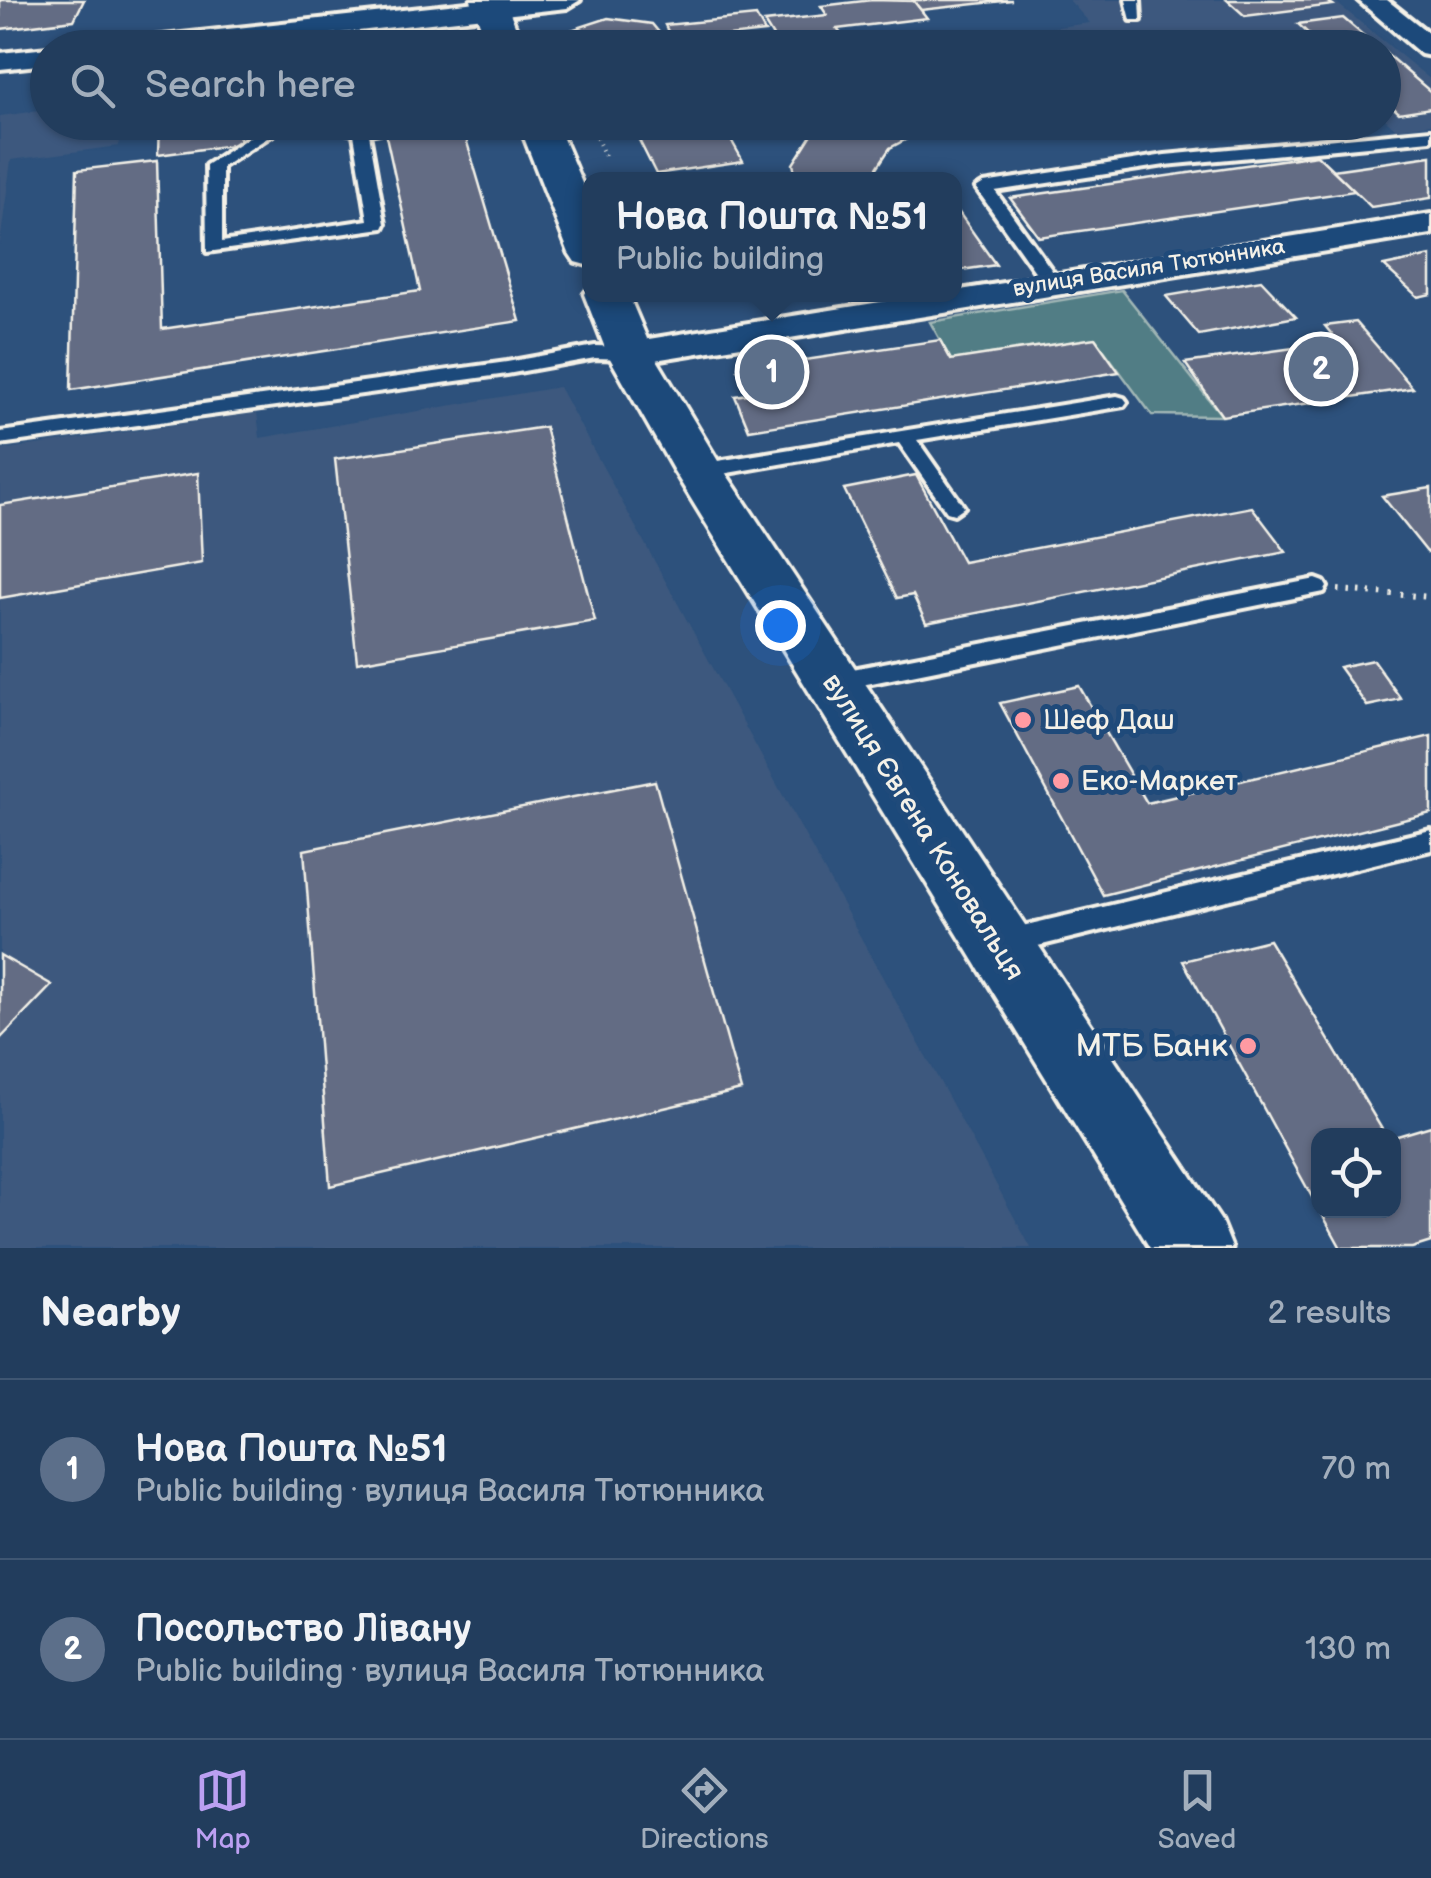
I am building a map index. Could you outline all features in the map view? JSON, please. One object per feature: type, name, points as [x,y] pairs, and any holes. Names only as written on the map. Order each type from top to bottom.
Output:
[{"type":"main road","points":[[489,4],[500,30]]},
{"type":"main road","points":[[544,140],[582,233]]},
{"type":"main road","name":"вулиця Євгена Коновальця","points":[[609,302],[630,353],[699,471],[1194,1248]]},
{"type":"street","points":[[334,30],[489,4],[567,0]]},
{"type":"street","points":[[1371,0],[1431,48]]},
{"type":"street","points":[[0,61],[30,58]]},
{"type":"street","name":"вулиця Василя Тютюнника","points":[[962,298],[1431,224]]},
{"type":"street","name":"вулиця Василя Тютюнника","points":[[630,353],[937,302]]},
{"type":"lane","points":[[1133,0],[1136,17]]},
{"type":"lane","points":[[1401,137],[1431,134]]},
{"type":"lane","points":[[255,140],[214,165],[213,248],[377,224],[363,140]]},
{"type":"lane","points":[[1052,283],[984,188],[1165,160],[1370,140]]},
{"type":"lane","points":[[0,438],[507,368],[594,352],[630,353]]},
{"type":"lane","points":[[699,471],[1117,402]]},
{"type":"lane","points":[[904,436],[954,507]]},
{"type":"lane","points":[[832,682],[1316,587]]},
{"type":"lane","points":[[997,944],[1431,840]]},
{"type":"path","points":[[597,140],[605,156]]},
{"type":"path","points":[[1316,587],[1368,594],[1404,590],[1431,597]]},
{"type":"shaded area","points":[[1069,0],[1333,0],[1370,30],[1036,30],[1090,23]]},
{"type":"shaded area","points":[[1401,56],[1431,80],[1431,124],[1401,128]]},
{"type":"shaded area","points":[[30,112],[30,140],[119,140],[119,146],[11,160],[0,244],[0,116]]},
{"type":"shaded area","points":[[559,387],[1031,1248],[0,1248],[0,450],[257,413],[260,438]]},
{"type":"green space","points":[[1122,290],[1222,416],[1152,415],[1095,338],[951,360],[930,322]]},
{"type":"building","points":[[0,0],[84,0],[74,20],[0,29]]},
{"type":"building","points":[[872,0],[914,1],[927,18],[838,30],[769,30],[764,22],[827,15],[821,6]]},
{"type":"building","points":[[913,0],[1012,0],[921,10]]},
{"type":"building","points":[[1227,0],[1326,0],[1333,5],[1245,16]]},
{"type":"building","points":[[756,16],[764,30],[667,30],[665,25]]},
{"type":"building","points":[[608,18],[652,24],[657,30],[571,30]]},
{"type":"building","points":[[1343,18],[1357,30],[1304,30],[1298,24]]},
{"type":"building","points":[[1401,66],[1431,92],[1431,108],[1401,113]]},
{"type":"building","points":[[158,140],[240,140],[240,144],[158,155]]},
{"type":"building","points":[[387,140],[466,140],[520,321],[71,390],[77,170],[157,161],[162,329],[420,291]]},
{"type":"building","points":[[639,140],[731,140],[743,161],[669,172],[655,172]]},
{"type":"building","points":[[808,140],[905,140],[890,148],[874,172],[795,172],[793,164]]},
{"type":"building","points":[[1317,155],[1355,191],[1039,237],[1010,198]]},
{"type":"building","points":[[1431,156],[1431,198],[1371,207],[1333,170]]},
{"type":"building","points":[[962,217],[996,265],[962,270]]},
{"type":"building","points":[[1431,256],[1431,294],[1418,297],[1384,266]]},
{"type":"building","points":[[1261,280],[1296,317],[1199,335],[1166,296]]},
{"type":"building","points":[[1356,322],[1413,388],[1222,416],[1185,363],[1338,342],[1325,326]]},
{"type":"building","points":[[1095,338],[1119,372],[749,430],[735,396],[748,394],[738,370],[940,340],[951,360]]},
{"type":"building","points":[[545,427],[595,621],[357,662],[335,459]]},
{"type":"building","points":[[198,473],[202,563],[0,598],[0,505]]},
{"type":"building","points":[[916,475],[963,562],[1252,507],[1286,552],[926,623],[913,595],[897,598],[844,489]]},
{"type":"building","points":[[1431,488],[1431,551],[1427,552],[1382,496]]},
{"type":"building","points":[[1373,660],[1401,699],[1367,706],[1339,667]]},
{"type":"building","points":[[1079,686],[1147,803],[1431,736],[1431,813],[1103,895],[1000,703]]},
{"type":"building","points":[[655,781],[741,1090],[330,1186],[304,850]]},
{"type":"building","points":[[1269,940],[1381,1128],[1311,1128],[1311,1195],[1183,961]]},
{"type":"building","points":[[0,955],[52,985],[0,1039]]},
{"type":"building","points":[[1431,1126],[1431,1242],[1412,1248],[1341,1248],[1324,1218],[1401,1218],[1401,1135]]},
{"type":"place","name":"Посольство Лівану","points":[[1321,369]]},
{"type":"place","name":"Нова Пошта №51","points":[[772,372]]},
{"type":"place","name":"Шеф Даш","points":[[1023,720]]},
{"type":"place","name":"Еко-Маркет","points":[[1061,781]]},
{"type":"place","name":"МТБ Банк","points":[[1248,1046]]}]
